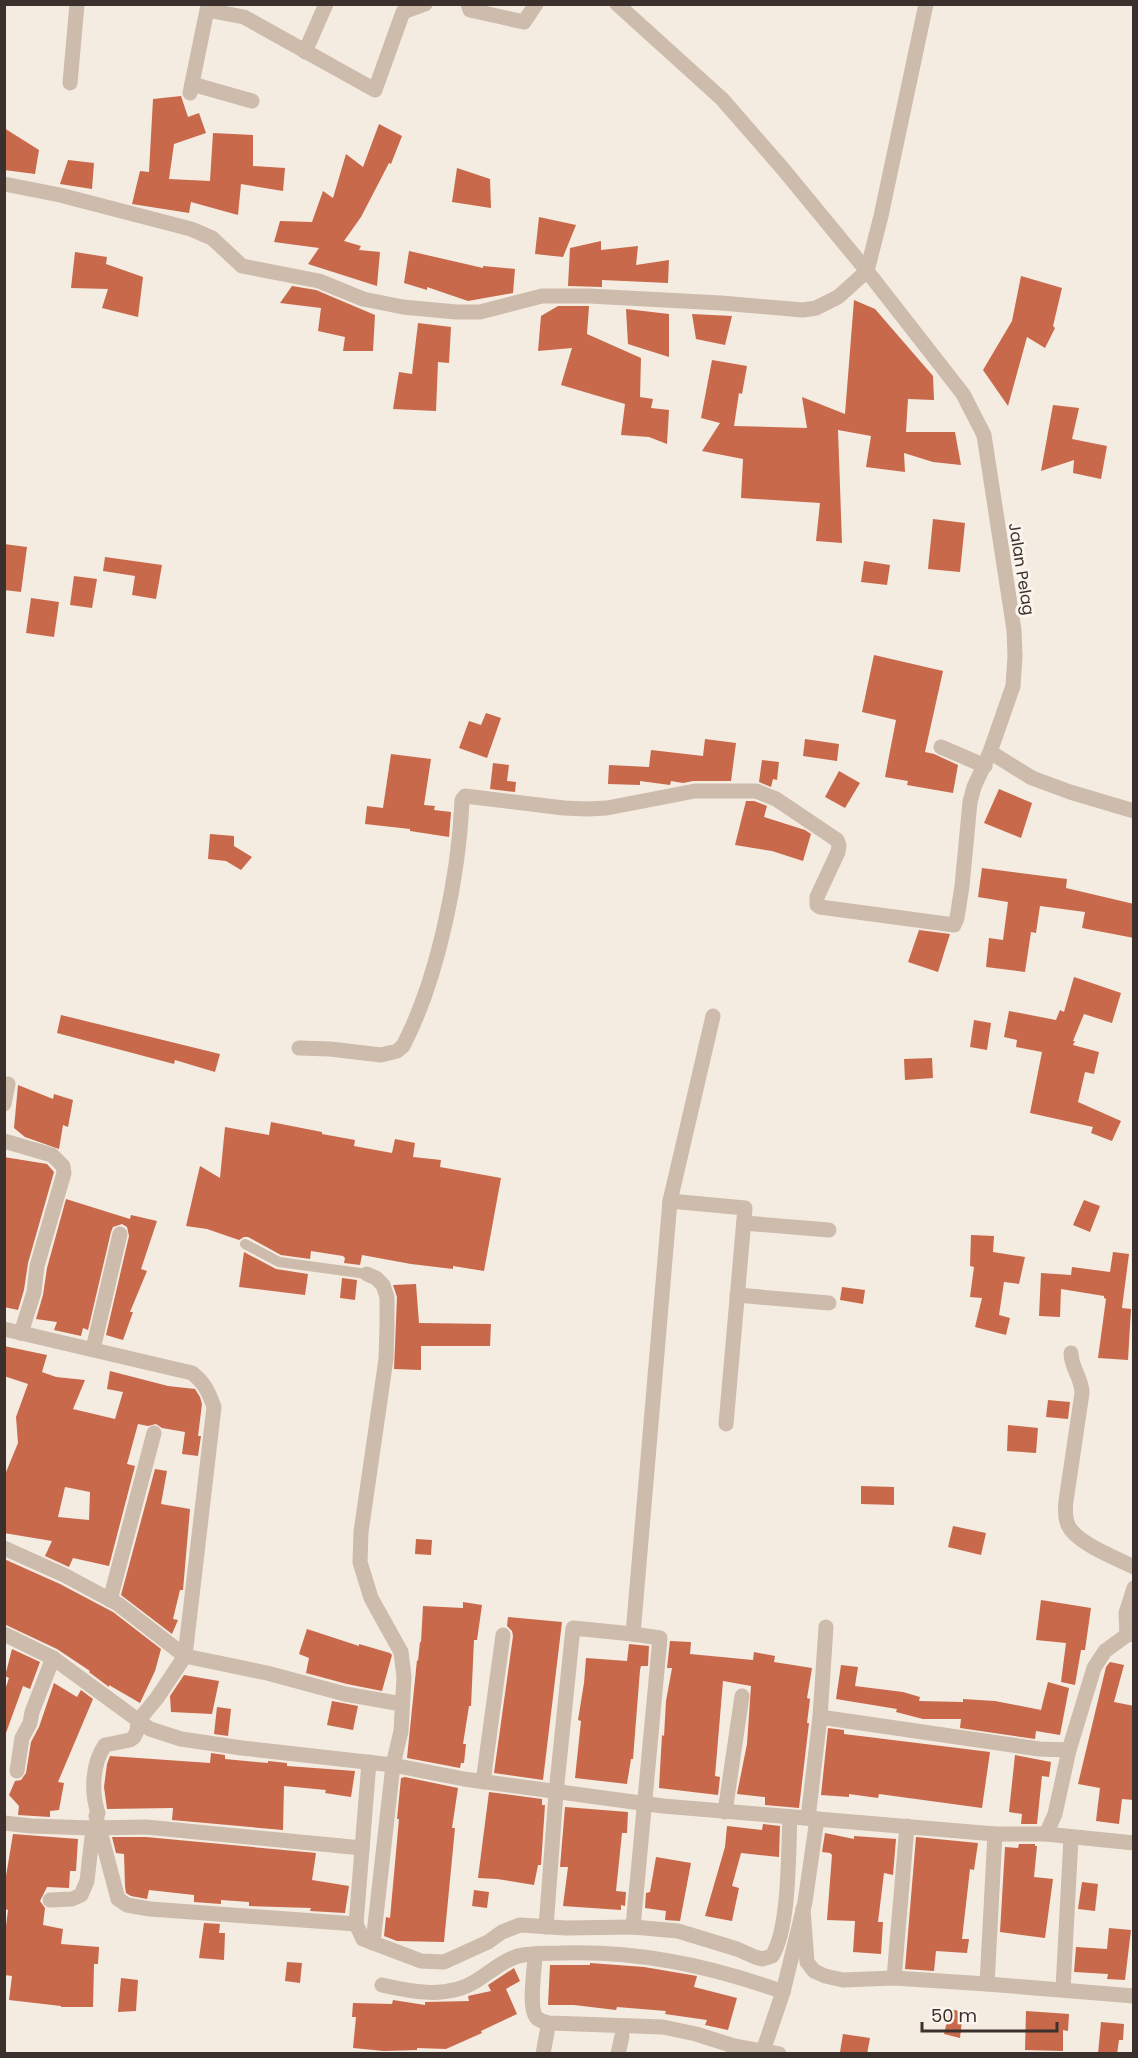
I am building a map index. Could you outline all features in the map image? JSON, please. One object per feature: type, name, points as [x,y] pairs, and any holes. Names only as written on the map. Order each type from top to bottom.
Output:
[{"type":"street","points":[[70,82],[77,4]]},
{"type":"street","points":[[306,52],[326,4]]},
{"type":"street","points":[[252,101],[191,89],[207,10],[246,11],[306,52],[375,90],[403,12],[424,4]]},
{"type":"street","points":[[468,4],[470,10],[524,22],[536,4]]},
{"type":"street","name":"Jalan Pelag","points":[[299,1048],[381,1055],[391,1053],[403,1046],[425,993],[447,913],[455,867],[462,800],[465,796],[587,809],[607,808],[695,791],[756,791],[776,799],[837,840],[838,852],[816,901],[820,907],[930,920],[950,925],[956,923],[970,802],[974,787],[988,759],[1013,686],[1015,656],[1014,630],[984,435],[963,394],[867,271],[783,169],[722,99],[617,4]]},
{"type":"street","points":[[4,184],[60,195],[203,233],[212,238],[236,262],[251,270],[320,281],[363,299],[403,307],[480,312],[542,296],[589,296],[803,310],[816,308],[838,297],[867,271],[881,216],[926,4]]},
{"type":"street","points":[[941,747],[988,759],[1070,792],[1134,811]]},
{"type":"street","points":[[633,1634],[670,1201],[713,1016]]},
{"type":"street","points":[[4,1104],[8,1084]]},
{"type":"street","points":[[4,1141],[51,1155],[63,1166],[64,1173],[38,1266],[34,1292],[21,1333]]},
{"type":"street","points":[[670,1201],[745,1208],[726,1424]]},
{"type":"street","points":[[744,1223],[829,1230]]},
{"type":"street","points":[[93,1349],[120,1234]]},
{"type":"street","points":[[367,1274],[376,1278],[383,1286],[387,1297],[387,1326],[386,1359],[362,1532],[360,1562],[371,1598],[401,1652],[404,1677],[401,1731],[393,1764],[373,1943]]},
{"type":"street","points":[[738,1295],[829,1303]]},
{"type":"street","points":[[4,1329],[192,1373],[208,1389],[214,1407],[185,1656],[157,1698],[138,1721],[134,1737],[130,1740],[105,1745],[100,1752],[94,1787],[94,1802],[98,1813],[97,1828],[118,1899],[127,1905],[210,1915],[356,1924]]},
{"type":"street","points":[[1071,1353],[1072,1365],[1082,1387],[1082,1393],[1065,1514],[1074,1534],[1134,1567]]},
{"type":"street","points":[[110,1600],[154,1433]]},
{"type":"street","points":[[4,1548],[64,1575],[110,1600],[185,1656],[267,1673],[345,1694],[402,1704]]},
{"type":"street","points":[[1046,1834],[1055,1814],[1069,1750],[1094,1668],[1105,1651],[1130,1634],[1126,1613],[1134,1588]]},
{"type":"street","points":[[762,2051],[783,1992],[803,1910],[813,1819],[826,1627]]},
{"type":"street","points":[[546,1927],[556,1793],[573,1628],[660,1638],[633,1927]]},
{"type":"street","points":[[4,1634],[53,1658],[150,1729],[181,1739],[393,1764],[483,1782],[556,1793],[724,1812],[995,1834],[1046,1834],[1131,1843],[1134,1828]]},
{"type":"street","points":[[483,1782],[502,1635]]},
{"type":"street","points":[[17,1771],[22,1738],[30,1723],[53,1658]]},
{"type":"street","points":[[724,1812],[742,1696]]},
{"type":"street","points":[[820,1717],[1039,1749],[1069,1750]]},
{"type":"street","points":[[369,1762],[356,1924],[360,1937],[421,1961],[444,1962],[512,1928],[530,1924],[546,1927],[604,1929],[633,1927],[678,1931],[762,1959],[772,1956],[779,1941],[786,1893],[790,1817]]},
{"type":"street","points":[[4,1823],[97,1828],[146,1827],[362,1848]]},
{"type":"street","points":[[894,1978],[907,1826]]},
{"type":"street","points":[[50,1900],[72,1899],[81,1895],[87,1881],[97,1828]]},
{"type":"street","points":[[987,1984],[995,1834]]},
{"type":"street","points":[[1063,1989],[1071,1838]]},
{"type":"street","points":[[803,1910],[807,1962],[814,1971],[825,1976],[843,1980],[894,1978],[1134,1996]]},
{"type":"street","points":[[382,1985],[407,1991],[452,1990],[474,1982],[512,1958],[536,1954],[587,1952],[630,1955],[691,1965],[783,1992]]},
{"type":"street","points":[[536,1954],[532,2007],[541,2021],[663,2027],[734,2046],[779,2054]]},
{"type":"street","points":[[543,2054],[547,2032]]},
{"type":"street","points":[[618,2054],[622,2036]]},
{"type":"lane","points":[[244,1244],[279,1262],[367,1274]]},
{"type":"building","points":[[181,96],[188,117],[199,113],[206,133],[174,144],[169,179],[210,181],[213,133],[253,135],[253,166],[285,168],[283,191],[241,184],[238,215],[191,202],[189,213],[132,204],[140,171],[149,172],[153,99]]},
{"type":"building","points":[[379,124],[402,136],[391,164],[389,163],[361,217],[344,241],[361,246],[359,250],[380,252],[377,286],[308,264],[319,248],[274,242],[280,221],[312,222],[323,191],[333,198],[346,154],[363,167]]},
{"type":"building","points":[[4,128],[39,150],[35,174],[4,170]]},
{"type":"building","points":[[68,160],[94,163],[92,189],[60,184]]},
{"type":"building","points":[[457,168],[490,179],[491,208],[452,202]]},
{"type":"building","points":[[539,217],[576,225],[563,257],[535,254]]},
{"type":"building","points":[[601,241],[601,250],[638,246],[636,265],[669,260],[668,283],[602,280],[602,287],[568,286],[570,248]]},
{"type":"building","points":[[409,251],[483,268],[483,266],[515,269],[513,293],[468,301],[427,287],[427,290],[404,283]]},
{"type":"building","points":[[75,252],[107,257],[106,264],[143,277],[138,317],[102,308],[108,289],[71,288]]},
{"type":"building","points":[[1021,276],[1062,288],[1053,326],[1055,328],[1045,348],[1027,337],[1008,406],[983,370],[1012,321]]},
{"type":"building","points":[[292,286],[316,290],[375,315],[373,351],[343,351],[345,337],[318,331],[321,308],[280,303]]},
{"type":"building","points":[[854,300],[875,309],[933,376],[934,400],[908,399],[906,432],[955,432],[961,465],[933,462],[904,453],[905,472],[866,467],[871,436],[838,430],[842,543],[816,541],[820,503],[741,498],[743,459],[702,451],[720,423],[701,418],[712,360],[747,366],[742,394],[739,393],[734,426],[807,428],[802,397],[845,414]]},
{"type":"building","points":[[558,306],[589,306],[587,334],[641,358],[640,397],[653,399],[651,408],[669,410],[667,444],[649,437],[621,435],[625,404],[561,385],[572,348],[538,351],[541,316]]},
{"type":"building","points":[[626,309],[669,314],[669,357],[628,344]]},
{"type":"building","points":[[692,314],[732,316],[725,345],[696,339]]},
{"type":"building","points":[[418,323],[451,327],[449,363],[438,362],[436,411],[393,409],[399,372],[412,374]]},
{"type":"building","points":[[1053,405],[1079,408],[1072,439],[1107,446],[1101,479],[1073,473],[1074,460],[1041,471]]},
{"type":"building","points":[[933,519],[965,523],[960,572],[928,569]]},
{"type":"building","points":[[4,544],[27,547],[21,592],[4,590]]},
{"type":"building","points":[[105,557],[162,565],[156,599],[132,595],[135,576],[103,571]]},
{"type":"building","points":[[864,561],[890,565],[887,585],[861,582]]},
{"type":"building","points":[[74,576],[97,579],[92,608],[70,605]]},
{"type":"building","points":[[31,598],[59,602],[54,637],[26,633]]},
{"type":"building","points":[[874,655],[943,671],[925,752],[958,765],[953,793],[907,785],[908,781],[885,777],[896,720],[862,712]]},
{"type":"building","points":[[486,713],[501,718],[487,758],[459,748],[469,721],[481,725]]},
{"type":"building","points":[[705,739],[736,743],[731,781],[683,783],[671,781],[670,785],[640,781],[640,785],[608,784],[609,765],[649,767],[651,750],[703,756]]},
{"type":"building","points":[[805,739],[839,744],[837,761],[803,756]]},
{"type":"building","points":[[391,754],[431,759],[424,805],[435,806],[434,810],[451,812],[449,837],[410,831],[410,829],[365,824],[367,806],[383,808]]},
{"type":"building","points":[[762,760],[779,762],[777,780],[773,779],[771,787],[759,782]]},
{"type":"building","points":[[493,763],[509,765],[507,781],[516,782],[515,792],[490,789]]},
{"type":"building","points":[[839,771],[860,783],[845,808],[825,797]]},
{"type":"building","points":[[999,789],[1032,803],[1021,838],[984,823]]},
{"type":"building","points":[[746,801],[754,801],[767,806],[764,817],[811,834],[803,861],[772,851],[735,845]]},
{"type":"building","points":[[210,834],[234,836],[234,846],[252,857],[241,870],[226,861],[208,859]]},
{"type":"building","points":[[982,868],[1067,879],[1066,888],[1134,904],[1134,938],[1082,928],[1085,912],[1040,906],[1036,933],[1031,932],[1025,972],[986,967],[989,938],[1003,940],[1008,902],[978,897]]},
{"type":"building","points":[[919,930],[950,934],[938,972],[908,962]]},
{"type":"building","points":[[1074,977],[1121,993],[1112,1023],[1084,1014],[1073,1041],[1075,1041],[1073,1045],[1099,1052],[1094,1074],[1085,1072],[1078,1102],[1121,1121],[1112,1141],[1091,1133],[1093,1127],[1030,1113],[1042,1052],[1016,1047],[1017,1040],[1004,1037],[1009,1011],[1056,1020],[1060,1010],[1064,1012]]},
{"type":"building","points":[[61,1015],[220,1054],[215,1072],[175,1060],[174,1064],[57,1033]]},
{"type":"building","points":[[974,1020],[991,1023],[987,1050],[970,1047]]},
{"type":"building","points":[[932,1058],[933,1078],[905,1080],[904,1059]]},
{"type":"building","points":[[18,1085],[53,1099],[54,1094],[73,1100],[68,1127],[63,1125],[59,1149],[25,1137],[14,1128]]},
{"type":"building","points":[[271,1122],[355,1140],[354,1146],[392,1153],[395,1139],[415,1143],[413,1157],[441,1160],[440,1167],[501,1178],[484,1271],[453,1266],[453,1269],[411,1264],[362,1255],[360,1265],[344,1263],[343,1256],[311,1251],[310,1259],[281,1255],[248,1237],[239,1240],[207,1229],[186,1226],[200,1166],[220,1178],[225,1127],[269,1135]]},
{"type":"building","points":[[4,1157],[47,1164],[54,1172],[28,1263],[18,1310],[4,1307]]},
{"type":"building","points":[[66,1199],[130,1219],[131,1215],[157,1221],[141,1269],[147,1271],[130,1312],[133,1312],[123,1340],[106,1335],[129,1236],[127,1227],[122,1224],[113,1227],[111,1232],[88,1330],[83,1328],[81,1336],[54,1330],[57,1322],[36,1319]]},
{"type":"building","points":[[1084,1200],[1100,1206],[1090,1232],[1073,1225]]},
{"type":"building","points":[[971,1235],[994,1236],[993,1252],[1025,1257],[1019,1284],[1004,1282],[999,1315],[1010,1318],[1006,1335],[975,1327],[982,1298],[970,1297],[974,1267],[970,1266]]},
{"type":"building","points":[[244,1252],[276,1269],[308,1274],[305,1295],[239,1287]]},
{"type":"building","points":[[1113,1252],[1129,1254],[1122,1308],[1131,1309],[1128,1360],[1098,1358],[1106,1299],[1104,1296],[1061,1289],[1060,1317],[1039,1316],[1041,1273],[1071,1275],[1072,1267],[1110,1272]]},
{"type":"building","points":[[342,1278],[357,1280],[355,1300],[340,1298]]},
{"type":"building","points":[[416,1284],[419,1323],[491,1324],[490,1346],[421,1346],[421,1370],[394,1369],[397,1297],[393,1285]]},
{"type":"building","points":[[842,1287],[865,1290],[863,1304],[840,1300]]},
{"type":"building","points":[[4,1346],[47,1355],[42,1372],[56,1377],[85,1380],[73,1409],[115,1419],[123,1392],[107,1389],[110,1371],[168,1386],[195,1389],[200,1397],[202,1404],[198,1436],[201,1436],[198,1456],[182,1454],[185,1432],[162,1428],[156,1424],[148,1426],[138,1424],[127,1464],[135,1466],[109,1566],[73,1558],[69,1567],[45,1556],[52,1541],[4,1533],[4,1477],[18,1443],[16,1417],[28,1384],[4,1376]],"holes":[[[65,1487],[90,1492],[89,1520],[58,1517]]]},
{"type":"building","points":[[1048,1400],[1070,1402],[1068,1419],[1046,1417]]},
{"type":"building","points":[[1008,1425],[1038,1428],[1036,1453],[1007,1451]]},
{"type":"building","points":[[155,1469],[167,1471],[161,1504],[190,1509],[183,1590],[180,1590],[173,1619],[178,1620],[172,1634],[121,1595]]},
{"type":"building","points":[[861,1486],[894,1487],[894,1505],[861,1504]]},
{"type":"building","points":[[953,1526],[986,1533],[981,1555],[948,1547]]},
{"type":"building","points":[[416,1539],[432,1540],[431,1555],[415,1554]]},
{"type":"building","points":[[4,1559],[60,1584],[113,1612],[161,1649],[155,1671],[140,1703],[109,1685],[109,1687],[57,1649],[4,1624]]},
{"type":"building","points":[[1041,1600],[1091,1608],[1085,1650],[1081,1650],[1075,1685],[1061,1682],[1066,1643],[1036,1640]]},
{"type":"building","points":[[463,1602],[482,1605],[477,1640],[474,1640],[471,1706],[469,1706],[463,1744],[466,1744],[464,1763],[461,1763],[460,1768],[407,1758],[423,1606],[463,1608]]},
{"type":"building","points":[[508,1617],[562,1622],[543,1780],[494,1773],[513,1636],[507,1626]]},
{"type":"building","points":[[307,1629],[359,1646],[359,1644],[390,1653],[392,1655],[382,1691],[306,1673],[309,1658],[299,1654]]},
{"type":"building","points":[[670,1641],[691,1642],[690,1654],[753,1660],[754,1652],[775,1656],[774,1662],[812,1668],[807,1698],[810,1699],[807,1723],[809,1723],[799,1808],[765,1805],[765,1797],[737,1794],[747,1744],[751,1686],[723,1681],[715,1776],[720,1777],[718,1795],[659,1788],[662,1735],[664,1736],[666,1701],[672,1668],[667,1668]]},
{"type":"building","points":[[629,1644],[649,1646],[648,1666],[641,1666],[640,1670],[633,1759],[631,1759],[627,1784],[575,1778],[581,1721],[578,1720],[586,1658],[627,1661]]},
{"type":"building","points":[[12,1649],[40,1662],[30,1689],[23,1686],[6,1733],[4,1733],[4,1693],[9,1678],[5,1676]]},
{"type":"building","points":[[1110,1662],[1124,1665],[1114,1702],[1134,1706],[1134,1800],[1122,1799],[1119,1824],[1096,1821],[1100,1788],[1078,1784],[1106,1667]]},
{"type":"building","points":[[841,1665],[858,1667],[855,1686],[903,1692],[920,1697],[919,1701],[963,1702],[963,1699],[995,1701],[1041,1710],[1048,1682],[1069,1688],[1060,1735],[1036,1731],[1035,1739],[960,1728],[961,1719],[923,1719],[896,1712],[897,1709],[836,1699]]},
{"type":"building","points":[[184,1675],[219,1681],[212,1714],[171,1712],[170,1696]]},
{"type":"building","points":[[54,1683],[77,1697],[81,1690],[93,1699],[58,1782],[64,1783],[59,1810],[50,1811],[50,1817],[18,1815],[19,1806],[9,1795],[15,1781],[21,1780],[26,1773],[31,1742],[39,1727]]},
{"type":"building","points":[[332,1701],[358,1706],[353,1730],[327,1725]]},
{"type":"building","points":[[217,1707],[231,1709],[228,1736],[214,1734]]},
{"type":"building","points":[[828,1728],[844,1730],[844,1734],[990,1752],[982,1808],[879,1794],[878,1798],[849,1794],[849,1797],[821,1795]]},
{"type":"building","points":[[211,1753],[225,1755],[225,1759],[268,1763],[268,1761],[287,1763],[287,1766],[355,1771],[351,1797],[325,1793],[326,1790],[284,1786],[283,1830],[172,1820],[173,1808],[107,1809],[104,1787],[110,1756],[210,1763]]},
{"type":"building","points":[[1015,1755],[1051,1762],[1049,1777],[1042,1776],[1037,1824],[1021,1824],[1022,1814],[1009,1812]]},
{"type":"building","points":[[401,1778],[458,1788],[452,1828],[455,1828],[444,1942],[397,1941],[384,1936],[386,1917],[390,1918]]},
{"type":"building","points":[[489,1792],[542,1799],[542,1805],[545,1805],[541,1865],[538,1865],[534,1885],[478,1878]]},
{"type":"building","points":[[565,1807],[628,1812],[627,1833],[622,1833],[616,1891],[626,1892],[625,1906],[621,1905],[621,1910],[563,1906],[568,1867],[560,1867]]},
{"type":"building","points":[[763,1824],[780,1826],[779,1857],[741,1853],[732,1886],[739,1888],[732,1921],[705,1916],[725,1847],[727,1826],[762,1830]]},
{"type":"building","points":[[825,1833],[854,1839],[854,1836],[896,1839],[893,1875],[884,1873],[878,1922],[883,1922],[881,1954],[853,1952],[855,1921],[827,1920],[832,1855],[822,1852]]},
{"type":"building","points":[[13,1834],[78,1839],[76,1871],[70,1871],[69,1888],[47,1887],[40,1901],[45,1908],[43,1925],[63,1929],[61,1944],[99,1947],[98,1964],[94,1964],[93,2007],[61,2007],[9,2000],[12,1976],[4,1975],[4,1942],[8,1910],[4,1909],[4,1888]]},
{"type":"building","points":[[112,1837],[146,1837],[316,1853],[312,1880],[349,1886],[345,1913],[310,1911],[311,1908],[249,1906],[249,1902],[221,1900],[221,1904],[194,1902],[194,1895],[149,1890],[147,1899],[131,1896],[126,1893],[124,1854],[116,1853]]},
{"type":"building","points":[[916,1837],[978,1843],[974,1870],[970,1869],[962,1939],[969,1939],[967,1953],[936,1951],[934,1971],[905,1969]]},
{"type":"building","points":[[1019,1844],[1037,1846],[1034,1877],[1053,1879],[1045,1938],[1000,1932],[1005,1847],[1018,1848]]},
{"type":"building","points":[[656,1857],[691,1863],[680,1921],[665,1920],[666,1911],[645,1908],[646,1893],[650,1892]]},
{"type":"building","points":[[1082,1882],[1098,1884],[1095,1911],[1078,1909]]},
{"type":"building","points":[[474,1890],[489,1892],[487,1908],[472,1906]]},
{"type":"building","points":[[204,1923],[220,1924],[219,1933],[225,1933],[224,1960],[199,1958]]},
{"type":"building","points":[[1109,1928],[1131,1930],[1125,1980],[1107,1979],[1108,1974],[1074,1972],[1076,1947],[1107,1949]]},
{"type":"building","points":[[287,1962],[302,1963],[300,1983],[285,1981]]},
{"type":"building","points":[[590,1963],[644,1967],[697,1976],[694,1987],[737,1998],[728,2030],[705,2025],[707,2020],[665,2014],[666,2011],[548,2005],[550,1965],[590,1965]]},
{"type":"building","points":[[514,1968],[520,1981],[506,1989],[517,2014],[481,2031],[482,2033],[446,2049],[417,2048],[417,2050],[384,2051],[353,2048],[356,2017],[352,2017],[353,2003],[392,2004],[393,2000],[425,2005],[425,2002],[469,2001],[468,1996],[491,1991],[488,1985]]},
{"type":"building","points":[[121,1978],[138,1980],[136,2011],[118,2012]]},
{"type":"building","points":[[950,2009],[963,2012],[960,2038],[944,2034]]},
{"type":"building","points":[[1026,2011],[1069,2014],[1068,2031],[1063,2030],[1063,2051],[1025,2050]]},
{"type":"building","points":[[1101,2022],[1124,2024],[1123,2040],[1119,2040],[1117,2054],[1098,2054]]},
{"type":"building","points":[[843,2034],[870,2038],[867,2054],[840,2052]]}]
